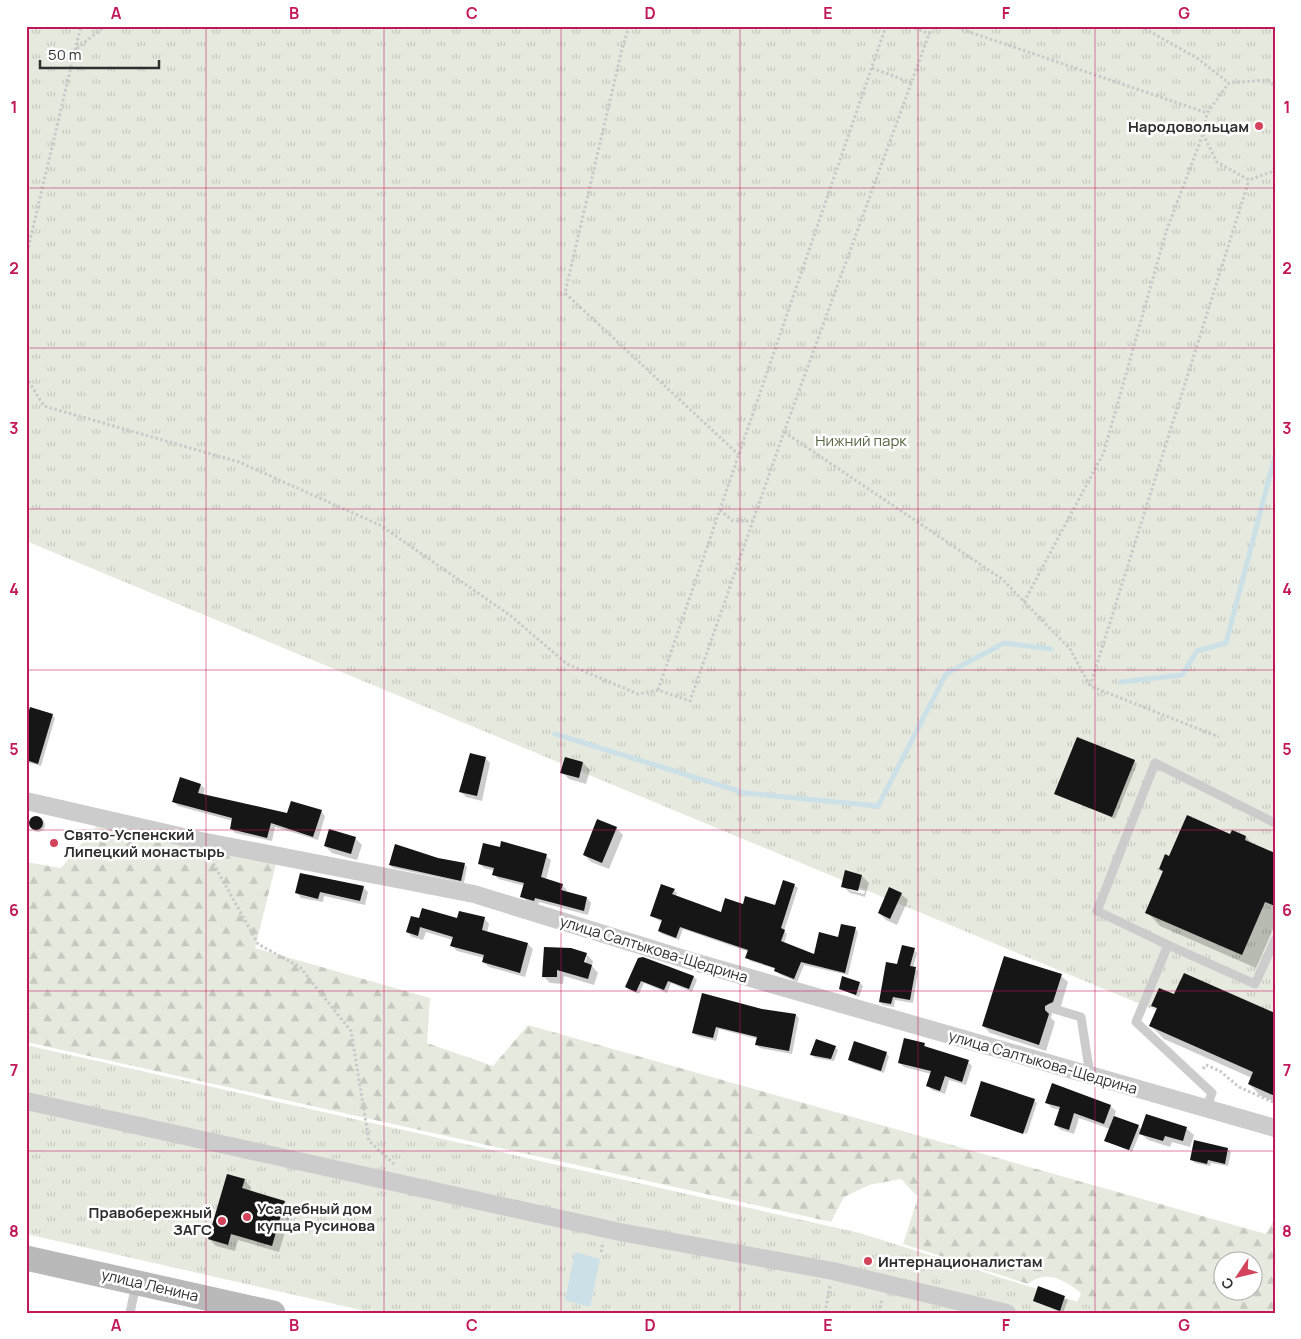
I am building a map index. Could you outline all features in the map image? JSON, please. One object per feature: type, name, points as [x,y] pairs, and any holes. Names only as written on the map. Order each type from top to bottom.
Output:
[{"type":"street","name":"улица Салтыкова-Щедрина","points":[[26,801],[201,841],[474,894],[691,961],[1275,1128]]},
{"type":"street","points":[[26,1101],[613,1230],[833,1271],[1007,1313]]},
{"type":"street","name":"улица Ленина","points":[[26,1258],[273,1313]]},
{"type":"lane","points":[[1275,823],[1156,763],[1098,911],[1255,984],[1275,940]]},
{"type":"lane","points":[[1168,945],[1136,1022],[1212,1093],[1206,1108]]},
{"type":"lane","points":[[1051,1008],[1081,1016],[1090,1075]]},
{"type":"lane","points":[[130,1313],[137,1282]]},
{"type":"path","points":[[26,257],[81,26]]},
{"type":"path","points":[[75,50],[105,26]]},
{"type":"path","points":[[629,26],[565,293],[739,455]]},
{"type":"path","points":[[658,690],[886,26]]},
{"type":"path","points":[[910,26],[930,34]]},
{"type":"path","points":[[26,377],[44,406],[239,462],[380,525],[511,616],[567,664],[638,694],[658,690],[690,701],[784,432],[932,26]]},
{"type":"path","points":[[952,26],[1207,113]]},
{"type":"path","points":[[1140,26],[1197,58],[1229,83],[1268,80],[1275,86]]},
{"type":"path","points":[[872,68],[912,83]]},
{"type":"path","points":[[1024,602],[1104,452],[1166,232],[1203,134],[1207,113],[1229,83]]},
{"type":"path","points":[[1203,134],[1217,162],[1249,180],[1271,172],[1275,167]]},
{"type":"path","points":[[1090,686],[1249,180]]},
{"type":"path","points":[[784,432],[1002,580],[1070,649],[1090,686],[1219,737]]},
{"type":"path","points":[[720,510],[733,520],[754,521]]},
{"type":"path","points":[[201,841],[258,944],[300,967],[351,1031],[369,1142],[398,1168]]},
{"type":"path","points":[[1196,1079],[1206,1065],[1220,1071],[1239,1087],[1275,1104]]},
{"type":"path","points":[[825,1313],[831,1283]]},
{"type":"path","points":[[879,1313],[882,1299]]},
{"type":"green space","name":"Нижний парк","points":[[26,26],[1275,26],[1275,1060],[26,541]]},
{"type":"green space","points":[[98,824],[277,860],[255,948],[430,998],[427,1043],[493,1066],[528,1025],[1266,1234],[1275,1218],[1275,1313],[1109,1313],[1077,1303],[1081,1293],[1062,1280],[1042,1277],[1028,1284],[903,1244],[918,1197],[901,1179],[869,1185],[844,1197],[831,1222],[26,1042],[26,862],[61,868]]},
{"type":"green space","points":[[26,1045],[860,1233],[1113,1313],[374,1313],[26,1234]]},
{"type":"shaded area","points":[[575,1252],[600,1259],[590,1307],[565,1300]]},
{"type":"building","points":[[30,707],[53,714],[38,764],[26,760],[26,721]]},
{"type":"building","points":[[1077,737],[1135,760],[1112,817],[1054,794]]},
{"type":"building","points":[[470,753],[486,757],[477,796],[459,792]]},
{"type":"building","points":[[565,757],[583,762],[579,778],[560,773]]},
{"type":"building","points":[[180,777],[201,784],[198,793],[287,813],[291,801],[322,810],[313,837],[271,823],[267,838],[230,829],[232,818],[172,802]]},
{"type":"building","points":[[1187,815],[1230,834],[1232,830],[1246,836],[1245,840],[1275,853],[1275,906],[1265,902],[1242,955],[1145,913],[1163,871],[1159,869],[1165,854],[1169,856]]},
{"type":"building","points":[[36,816],[41,818],[43,823],[41,828],[36,830],[31,828],[29,823],[31,818]]},
{"type":"building","points":[[597,819],[617,827],[602,863],[583,855]]},
{"type":"building","points":[[329,829],[356,837],[351,854],[324,846]]},
{"type":"building","points":[[501,841],[547,854],[541,877],[563,884],[561,890],[587,897],[584,911],[535,898],[534,901],[520,897],[524,883],[492,875],[494,868],[478,864],[483,843],[500,847]]},
{"type":"building","points":[[395,844],[438,858],[465,863],[461,881],[389,865]]},
{"type":"building","points":[[845,870],[862,875],[858,891],[841,887]]},
{"type":"building","points":[[300,873],[364,886],[360,901],[320,892],[318,899],[295,893]]},
{"type":"building","points":[[783,880],[795,884],[781,928],[785,930],[781,941],[814,954],[819,932],[838,937],[841,924],[856,927],[845,973],[801,962],[794,979],[774,971],[775,968],[745,958],[748,950],[680,927],[676,938],[658,931],[662,920],[650,916],[661,884],[675,889],[672,894],[721,912],[725,898],[743,904],[745,896],[775,905]]},
{"type":"building","points":[[889,887],[902,893],[890,919],[878,913]]},
{"type":"building","points":[[422,908],[457,918],[459,911],[485,917],[482,930],[528,943],[520,973],[482,962],[484,955],[450,946],[453,937],[420,927],[418,936],[406,932],[411,916],[419,918]]},
{"type":"building","points":[[902,945],[915,948],[910,966],[916,967],[910,1000],[893,997],[891,1004],[879,1002],[886,962],[897,964]]},
{"type":"building","points":[[544,947],[571,948],[587,953],[584,962],[592,965],[588,979],[557,970],[557,977],[542,977]]},
{"type":"building","points":[[1004,956],[1062,974],[1053,1002],[1045,1006],[1045,1010],[1049,1014],[1039,1045],[982,1026]]},
{"type":"building","points":[[643,957],[694,976],[689,989],[668,981],[664,990],[641,981],[636,992],[625,987],[638,958]]},
{"type":"building","points":[[1184,973],[1275,1013],[1275,1096],[1248,1084],[1253,1072],[1149,1026],[1157,1008],[1151,1006],[1159,988],[1174,994]]},
{"type":"building","points":[[842,976],[860,982],[856,995],[839,989]]},
{"type":"building","points":[[702,993],[762,1009],[796,1014],[789,1051],[755,1045],[757,1037],[716,1027],[713,1038],[692,1033]]},
{"type":"building","points":[[904,1038],[925,1043],[924,1046],[969,1060],[962,1082],[945,1076],[940,1091],[926,1086],[931,1071],[898,1063]]},
{"type":"building","points":[[816,1039],[836,1046],[831,1059],[810,1055]]},
{"type":"building","points":[[854,1041],[887,1052],[881,1071],[848,1060]]},
{"type":"building","points":[[981,1081],[1035,1099],[1023,1134],[970,1116]]},
{"type":"building","points":[[1052,1083],[1111,1105],[1104,1124],[1074,1113],[1069,1130],[1054,1125],[1060,1107],[1045,1103]]},
{"type":"building","points":[[1146,1114],[1187,1127],[1183,1141],[1165,1136],[1163,1141],[1139,1134]]},
{"type":"building","points":[[1114,1116],[1139,1125],[1129,1150],[1104,1141]]},
{"type":"building","points":[[1194,1140],[1228,1148],[1225,1164],[1208,1160],[1207,1164],[1190,1160]]},
{"type":"building","name":"Усадебный дом купца Русинова","points":[[227,1174],[245,1179],[242,1188],[285,1201],[272,1246],[231,1234],[228,1245],[208,1239]]},
{"type":"building","points":[[1038,1286],[1065,1296],[1060,1311],[1033,1301]]},
{"type":"waterway","points":[[1121,682],[1182,675],[1197,651],[1226,643],[1275,456]]},
{"type":"waterway","points":[[555,734],[745,793],[878,806],[946,674],[1004,643],[1051,649]]},
{"type":"place","name":"Народовольцам","points":[[1259,126]]},
{"type":"place","name":"Свято-Успенский Липецкий монастырь","points":[[54,843]]},
{"type":"place","name":"Усадебный дом купца Русинова","points":[[247,1217]]},
{"type":"place","name":"Правобережный ЗАГС","points":[[222,1221]]},
{"type":"place","name":"Интернационалистам","points":[[868,1261]]}]
